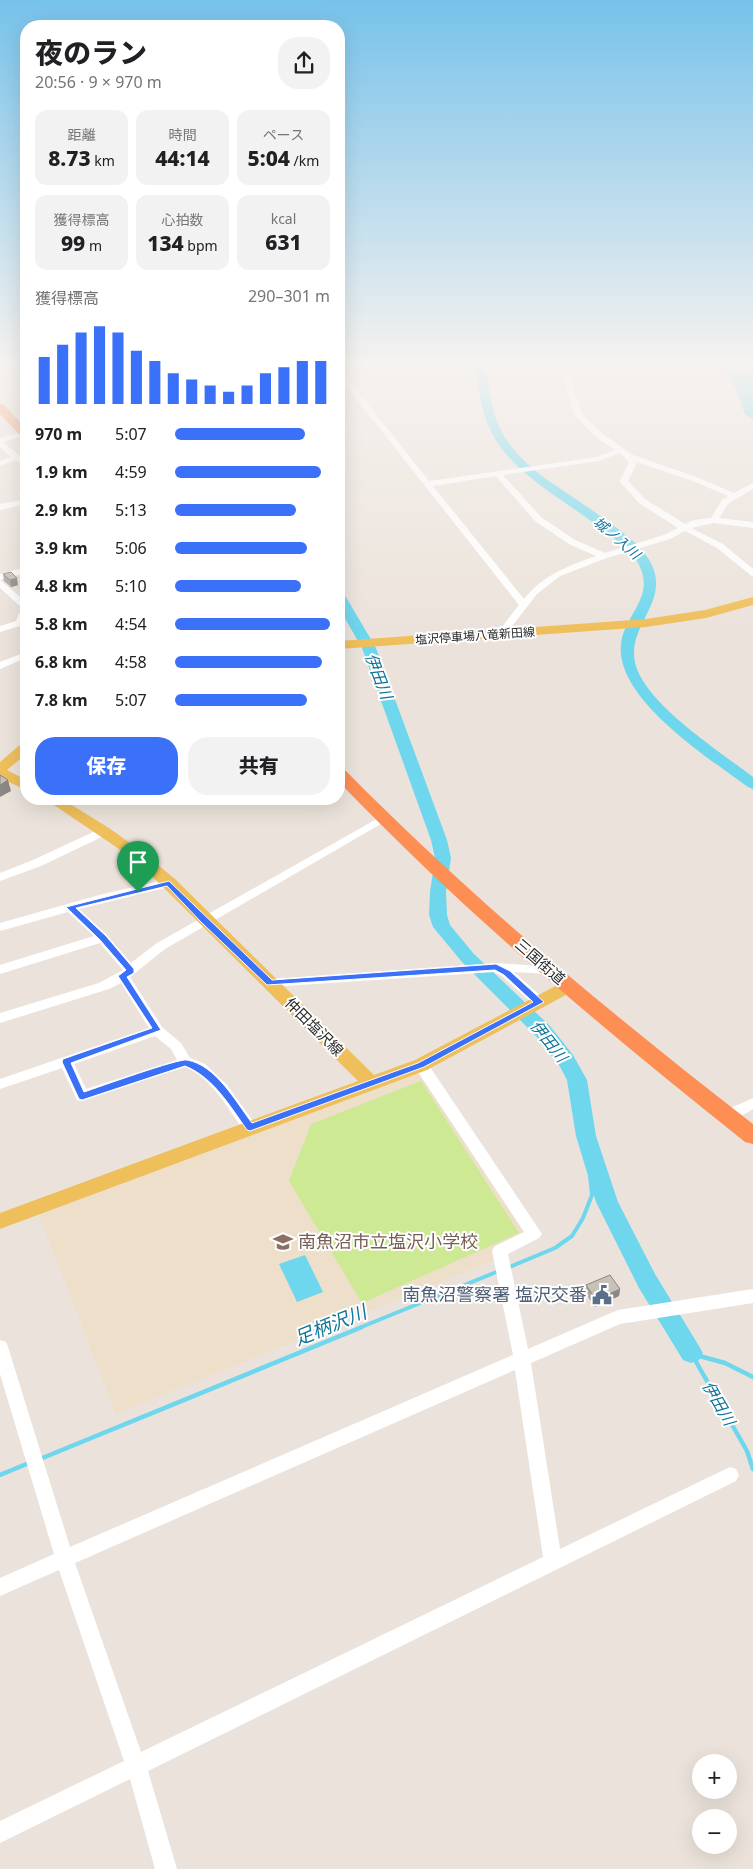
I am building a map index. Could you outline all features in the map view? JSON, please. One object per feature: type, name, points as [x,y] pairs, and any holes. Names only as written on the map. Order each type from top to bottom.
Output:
[{"type":"highway","name":"三国街道","points":[[345,779],[382,819],[443,878],[549,970],[753,1136]]},
{"type":"main road","name":"塩沢停車場八竜新田線","points":[[345,645],[646,623],[706,614],[753,601]]},
{"type":"main road","points":[[20,752],[0,770],[20,782]]},
{"type":"main road","name":"仲田塩沢線","points":[[62,805],[104,831],[136,854],[169,883],[204,920],[370,1083]]},
{"type":"main road","points":[[0,1221],[421,1065],[569,986]]},
{"type":"street","points":[[12,453],[20,460]]},
{"type":"street","points":[[402,453],[524,606]]},
{"type":"street","points":[[426,484],[599,459],[612,453]]},
{"type":"street","points":[[625,453],[630,457],[676,471],[717,487],[734,496]]},
{"type":"street","points":[[0,464],[17,457]]},
{"type":"street","points":[[630,457],[632,466],[624,481],[642,501],[685,528],[720,546],[753,574]]},
{"type":"street","points":[[496,473],[538,519],[572,542],[604,556]]},
{"type":"street","points":[[714,520],[725,502],[753,484]]},
{"type":"street","points":[[0,507],[20,504]]},
{"type":"street","points":[[502,633],[534,592],[557,574],[621,550],[667,538],[694,523],[714,520],[753,525]]},
{"type":"street","points":[[0,577],[20,572]]},
{"type":"street","points":[[0,583],[20,601]]},
{"type":"street","points":[[0,629],[20,625]]},
{"type":"street","points":[[0,666],[20,658]]},
{"type":"street","points":[[0,1018],[104,986],[127,974],[161,946],[204,920],[382,819]]},
{"type":"street","points":[[0,877],[37,863],[104,831]]},
{"type":"street","points":[[0,927],[70,907],[169,883]]},
{"type":"street","points":[[70,907],[103,938],[127,974],[157,1030],[176,1046],[186,1062],[200,1068],[222,1089],[250,1128]]},
{"type":"street","points":[[0,970],[103,938]]},
{"type":"street","points":[[496,967],[507,973],[539,1002]]},
{"type":"street","points":[[270,983],[496,967],[549,970]]},
{"type":"street","points":[[0,1084],[157,1030]]},
{"type":"street","points":[[66,1062],[82,1096],[186,1062]]},
{"type":"street","points":[[421,1065],[534,1234],[500,1251],[500,1258],[522,1359],[553,1562]]},
{"type":"street","points":[[727,1116],[753,1103]]},
{"type":"street","points":[[0,1587],[618,1317],[753,1296]]},
{"type":"street","points":[[0,1346],[4,1374],[32,1453],[65,1560],[136,1766],[166,1869]]},
{"type":"street","points":[[0,1832],[730,1475]]},
{"type":"shaded area","name":"南魚沼市立塩沢小学校","points":[[421,1065],[534,1234],[500,1258],[116,1414],[36,1208]]},
{"type":"green space","points":[[421,1081],[519,1233],[362,1303],[289,1181],[311,1124]]},
{"type":"water","points":[[305,1255],[323,1292],[297,1302],[279,1264]]},
{"type":"building","points":[[11,572],[17,578],[10,580],[3,574]]},
{"type":"building","points":[[0,775],[8,780],[0,785]]},
{"type":"building","points":[[610,1275],[620,1289],[596,1300],[586,1285]]},
{"type":"waterway","name":"城ノ入川","points":[[512,453],[538,478],[610,529],[643,560],[650,575],[651,588],[629,638],[627,652],[630,668],[650,699],[666,715],[753,784]]},
{"type":"waterway","name":"伊田川","points":[[345,607],[369,648],[439,840],[443,858],[438,892],[438,915],[442,927],[468,958],[543,1031],[566,1060],[577,1080],[586,1136],[607,1202],[647,1281],[691,1353]]},
{"type":"waterway","name":"足柄沢川","points":[[507,1268],[555,1248],[572,1236],[583,1218],[592,1195],[586,1136]]},
{"type":"waterway","name":"足柄沢川","points":[[359,1328],[499,1271]]},
{"type":"waterway","name":"足柄沢川","points":[[40,1459],[362,1327]]},
{"type":"waterway","name":"伊田川","points":[[691,1353],[747,1451],[753,1469]]},
{"type":"waterway","points":[[692,1354],[725,1363],[753,1377]]},
{"type":"waterway","name":"足柄沢川","points":[[0,1475],[29,1463]]},
{"type":"place","name":"南魚沼市立塩沢小学校","points":[[283,1242]]},
{"type":"place","name":"南魚沼警察署 塩沢交番","points":[[602,1295]]},
{"type":"route","points":[[169,883],[204,920],[270,983],[496,967],[507,973],[539,1002],[421,1065],[250,1128],[222,1089],[210,1080],[200,1068],[186,1062],[82,1096],[66,1062],[157,1030],[122,976],[131,971],[103,938],[70,907],[103,898],[138,892],[169,883]]}]
